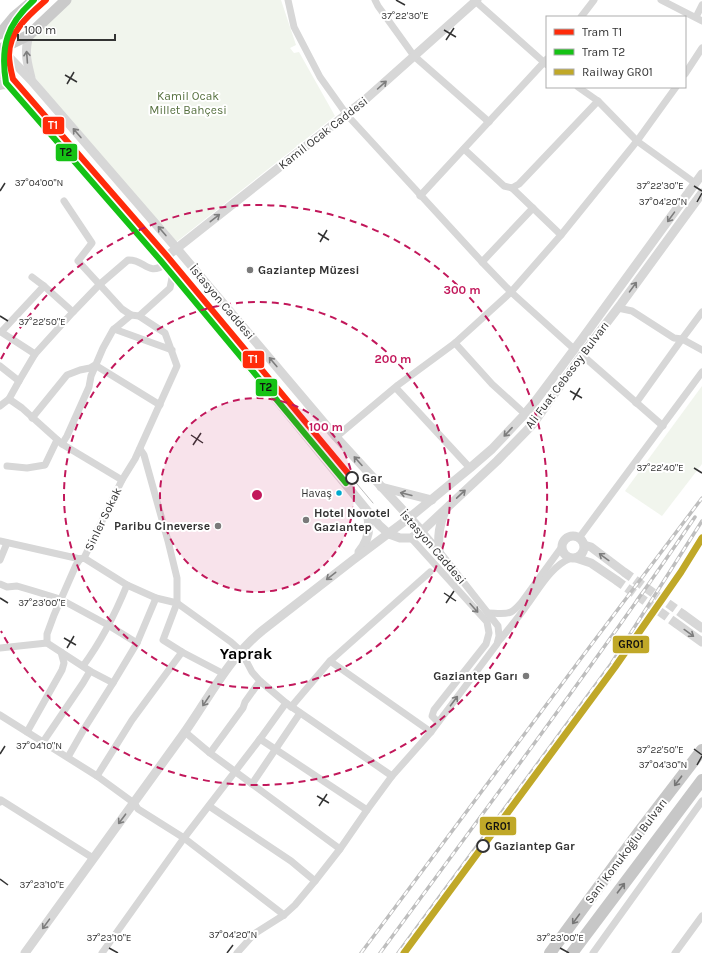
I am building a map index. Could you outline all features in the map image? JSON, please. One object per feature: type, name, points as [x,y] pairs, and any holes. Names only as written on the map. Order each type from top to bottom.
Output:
[{"type":"highway","name":"Sani Konukoğlu Bulvarı","points":[[550,953],[639,832],[702,750]]},
{"type":"highway","name":"Sani Konukoğlu Bulvarı","points":[[572,953],[702,780]]},
{"type":"main road","points":[[0,34],[14,17],[34,0]]},
{"type":"main road","points":[[0,48],[29,35],[66,0]]},
{"type":"main road","points":[[0,22],[14,17]]},
{"type":"main road","points":[[0,85],[12,85]]},
{"type":"street","points":[[288,0],[294,27],[320,77],[347,114],[420,196],[482,262],[511,292],[574,350]]},
{"type":"street","points":[[375,0],[414,56],[489,122]]},
{"type":"street","points":[[420,196],[546,62],[476,0]]},
{"type":"street","name":"Kamil Ocak Caddesi","points":[[164,262],[176,248],[367,98],[476,0]]},
{"type":"street","points":[[582,16],[594,0]]},
{"type":"street","points":[[661,0],[699,19],[702,5]]},
{"type":"street","points":[[29,35],[26,55],[31,80]]},
{"type":"street","name":"İstasyon Caddesi","points":[[0,48],[31,80],[336,437],[439,551],[498,626],[499,636],[497,644]]},
{"type":"street","points":[[686,72],[702,48]]},
{"type":"street","name":"İstasyon Caddesi","points":[[0,72],[164,262],[379,525],[389,534],[400,538],[411,538]]},
{"type":"street","points":[[579,88],[598,101],[637,140],[695,183]]},
{"type":"street","points":[[336,437],[396,388],[455,343],[511,292],[561,235],[637,140],[675,88]]},
{"type":"street","points":[[512,188],[519,184],[598,101]]},
{"type":"street","points":[[464,149],[504,186],[512,188],[561,235]]},
{"type":"street","points":[[25,953],[185,732],[224,674],[251,639],[389,534],[492,450],[525,414],[574,350],[702,174]]},
{"type":"street","name":"Ali Fuat Cebesoy Bulvarı","points":[[411,538],[422,531],[447,508],[533,424],[702,193]]},
{"type":"street","points":[[64,201],[92,242],[78,261],[122,309],[131,315],[139,316],[170,288],[173,273]]},
{"type":"street","points":[[482,262],[533,208]]},
{"type":"street","points":[[0,406],[9,399],[18,381],[35,354],[73,312],[128,260],[140,262],[147,268],[152,269],[159,269],[164,262]]},
{"type":"street","points":[[32,277],[73,312]]},
{"type":"street","points":[[35,354],[1,332],[44,286]]},
{"type":"street","points":[[618,308],[632,311],[674,338],[682,339],[702,350]]},
{"type":"street","points":[[636,403],[702,312]]},
{"type":"street","points":[[7,466],[27,468],[45,465],[59,442],[67,436],[89,387],[91,376],[103,348],[114,329],[131,315]]},
{"type":"street","name":"Sinler Sokak","points":[[47,643],[47,634],[60,599],[76,565],[82,559],[122,480],[140,450],[177,366],[166,333],[139,316]]},
{"type":"street","points":[[114,329],[172,350]]},
{"type":"street","points":[[455,343],[492,384],[525,414]]},
{"type":"street","points":[[582,355],[663,426]]},
{"type":"street","points":[[95,365],[160,404]]},
{"type":"street","points":[[32,418],[67,375],[95,365]]},
{"type":"street","points":[[0,366],[18,381]]},
{"type":"street","points":[[237,953],[254,934],[284,915],[295,905],[340,849],[366,810],[392,776],[431,732],[546,578],[564,561],[581,555],[583,552],[581,541],[702,372]]},
{"type":"street","points":[[396,388],[470,468]]},
{"type":"street","points":[[9,399],[22,408],[59,442],[122,480]]},
{"type":"street","points":[[140,450],[144,455],[177,578],[177,603],[163,640],[182,652],[224,674]]},
{"type":"street","points":[[381,487],[432,500]]},
{"type":"street","points":[[353,560],[367,539],[368,519],[365,507]]},
{"type":"street","points":[[439,551],[438,537],[440,526],[447,508]]},
{"type":"street","points":[[488,613],[511,612],[517,608],[561,548],[566,538],[573,536],[591,547],[624,572]]},
{"type":"street","points":[[411,538],[487,622],[489,633],[486,644],[434,710],[432,716],[438,722]]},
{"type":"street","points":[[0,560],[3,542],[82,559],[127,585],[156,598],[177,603],[241,651],[252,672],[260,681],[289,705],[392,776]]},
{"type":"street","points":[[561,548],[564,555],[591,563],[616,580]]},
{"type":"street","points":[[102,953],[184,838],[289,705],[330,661],[430,572]]},
{"type":"street","points":[[0,584],[7,587],[17,586],[60,599],[108,625],[137,643]]},
{"type":"street","points":[[83,666],[93,652],[108,625],[121,601],[127,585]]},
{"type":"street","points":[[68,757],[137,643],[156,598]]},
{"type":"street","points":[[684,615],[702,628]]},
{"type":"street","points":[[677,624],[702,642]]},
{"type":"street","points":[[0,648],[47,643],[90,671],[113,683]]},
{"type":"street","points":[[27,732],[62,670],[64,663],[61,652]]},
{"type":"street","points":[[97,776],[132,720],[182,652]]},
{"type":"street","points":[[330,661],[431,732]]},
{"type":"street","points":[[43,742],[90,671]]},
{"type":"street","points":[[210,753],[243,708],[245,702],[260,681]]},
{"type":"street","points":[[252,784],[300,713]]},
{"type":"street","points":[[0,716],[97,776],[134,803],[138,809],[184,838],[284,915]]},
{"type":"street","points":[[185,732],[210,753],[340,849]]},
{"type":"street","points":[[260,740],[276,749],[366,810]]},
{"type":"street","points":[[0,802],[1,800],[93,858]]},
{"type":"street","points":[[593,953],[702,801]]},
{"type":"street","points":[[210,806],[291,861],[315,881]]},
{"type":"street","points":[[675,953],[702,916]]},
{"type":"green space","name":"Kamil Ocak Millet Bahçesi","points":[[71,0],[281,0],[296,45],[290,48],[294,53],[299,52],[335,116],[175,243],[30,71],[29,42]]},
{"type":"green space","points":[[702,386],[702,464],[662,516],[625,491]]},
{"type":"tunnel","points":[[624,572],[684,615]]},
{"type":"tunnel","points":[[616,580],[677,624]]},
{"type":"tram line","name":"T2","points":[[34,0],[17,18],[8,37],[4,58],[6,83],[161,261],[346,483]]},
{"type":"tram line","name":"T1","points":[[46,0],[27,17],[16,31],[13,38],[9,55],[13,79],[167,256],[352,478]]},
{"type":"tram line","points":[[352,478],[373,503]]},
{"type":"railway","points":[[361,953],[702,498]]},
{"type":"railway","points":[[380,953],[579,682],[695,517]]},
{"type":"railway","points":[[398,953],[611,664],[702,521]]},
{"type":"rail line","name":"GR01","points":[[404,953],[615,667],[681,572],[702,538]]},
{"type":"place","name":"Gaziantep Müzesi","points":[[250,270]]},
{"type":"place","name":"Gar","points":[[352,478]]},
{"type":"place","name":"Havaş","points":[[339,493]]},
{"type":"place","name":"Hotel Novotel Gaziantep","points":[[306,520]]},
{"type":"place","name":"Paribu Cineverse","points":[[218,526]]},
{"type":"place","name":"Gaziantep Garı","points":[[526,676]]},
{"type":"place","name":"Gaziantep Gar","points":[[483,846]]},
{"type":"district","name":"Yaprak","points":[[246,653]]}]
